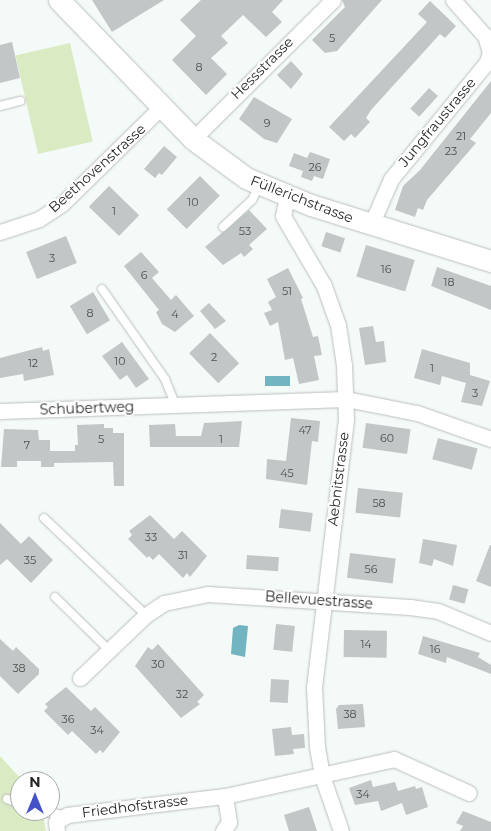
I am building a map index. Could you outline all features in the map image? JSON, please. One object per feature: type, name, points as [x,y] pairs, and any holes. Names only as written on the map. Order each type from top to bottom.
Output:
[{"type":"street","name":"Füllerichstrasse","points":[[59,0],[161,107],[193,139],[220,161],[260,185],[287,197],[371,225],[491,261]]},
{"type":"street","name":"Hessstrasse","points":[[193,139],[333,0]]},
{"type":"street","name":"Jungfraustrasse","points":[[371,225],[391,179],[487,62],[490,52],[486,36],[454,0]]},
{"type":"street","name":"Beethovenstrasse","points":[[0,232],[39,219],[62,204],[161,107]]},
{"type":"street","name":"Aebnitstrasse","points":[[287,197],[283,210],[285,221],[316,271],[338,325],[346,399],[314,687],[317,747],[322,776],[341,831]]},
{"type":"street","name":"Schubertweg","points":[[0,411],[346,399]]},
{"type":"street","points":[[346,399],[418,413],[491,439]]},
{"type":"street","name":"Bellevuestrasse","points":[[80,678],[146,615],[164,603],[208,594],[324,600],[438,612],[491,633]]},
{"type":"street","points":[[322,776],[394,759],[469,793]]},
{"type":"street","name":"Friedhofstrasse","points":[[58,831],[56,822],[66,815],[225,796],[322,776]]},
{"type":"street","points":[[223,831],[229,822],[225,796]]},
{"type":"lane","points":[[0,106],[20,101]]},
{"type":"lane","points":[[223,227],[252,200],[260,185]]},
{"type":"lane","points":[[102,289],[165,379],[174,404]]},
{"type":"lane","points":[[44,518],[146,615]]},
{"type":"lane","points":[[55,597],[109,650]]},
{"type":"lane","points":[[60,814],[66,815]]},
{"type":"green space","points":[[70,43],[93,141],[38,154],[15,56]]},
{"type":"green space","points":[[0,756],[14,771],[10,771],[10,821],[44,821],[46,831],[0,831]]},
{"type":"water","points":[[265,376],[290,376],[290,386],[265,386]]},
{"type":"water","points":[[239,625],[248,626],[245,657],[231,654],[233,628]]},
{"type":"building","points":[[92,0],[164,0],[112,32]]},
{"type":"building","points":[[201,0],[283,0],[272,12],[282,22],[266,37],[243,15],[221,36],[228,43],[211,58],[227,74],[206,95],[172,60],[196,36],[180,20]]},
{"type":"building","points":[[342,0],[382,0],[337,51],[325,53],[312,40],[345,7]]},
{"type":"building","points":[[430,1],[456,26],[445,38],[440,34],[371,110],[366,118],[370,122],[355,138],[351,134],[344,141],[329,127],[427,22],[418,14]]},
{"type":"building","points":[[12,42],[20,78],[0,83],[0,45]]},
{"type":"building","points":[[291,61],[303,74],[291,89],[277,75]]},
{"type":"building","points":[[491,81],[491,113],[470,139],[476,143],[427,200],[423,210],[418,208],[415,217],[395,210],[403,186],[420,170]]},
{"type":"building","points":[[429,88],[438,96],[419,117],[410,109]]},
{"type":"building","points":[[254,97],[292,119],[277,143],[264,139],[239,119]]},
{"type":"building","points":[[164,146],[177,157],[162,175],[159,173],[155,178],[144,169]]},
{"type":"building","points":[[310,152],[330,159],[323,179],[314,176],[312,181],[301,177],[303,171],[289,166],[294,153],[307,158]]},
{"type":"building","points":[[200,176],[220,196],[187,229],[167,209]]},
{"type":"building","points":[[109,186],[139,215],[119,236],[89,207]]},
{"type":"building","points":[[249,210],[267,229],[249,245],[253,249],[244,257],[241,253],[223,265],[205,247]]},
{"type":"building","points":[[326,232],[345,238],[340,252],[321,246]]},
{"type":"building","points":[[66,236],[77,263],[37,279],[26,252]]},
{"type":"building","points":[[366,245],[415,260],[405,291],[356,277]]},
{"type":"building","points":[[141,252],[159,272],[152,278],[171,300],[176,295],[194,316],[175,332],[162,324],[156,312],[159,310],[124,266]]},
{"type":"building","points":[[437,267],[491,286],[491,310],[431,286]]},
{"type":"building","points":[[288,268],[303,298],[301,299],[313,337],[318,336],[322,355],[314,356],[319,380],[299,384],[293,358],[285,360],[278,322],[270,326],[264,313],[272,310],[268,302],[276,297],[267,279]]},
{"type":"building","points":[[93,292],[110,320],[87,334],[70,306]]},
{"type":"building","points":[[209,303],[226,321],[215,329],[200,311]]},
{"type":"building","points":[[373,326],[376,342],[384,341],[386,362],[365,365],[359,328]]},
{"type":"building","points":[[210,333],[239,363],[218,383],[189,353]]},
{"type":"building","points":[[122,342],[149,379],[136,388],[127,375],[120,380],[102,356]]},
{"type":"building","points":[[42,347],[43,351],[49,349],[54,375],[24,381],[23,374],[0,378],[0,358]]},
{"type":"building","points":[[422,349],[470,363],[470,375],[490,381],[482,406],[461,402],[466,383],[442,376],[440,385],[414,378]]},
{"type":"building","points":[[291,418],[320,421],[318,442],[312,441],[307,485],[266,479],[267,459],[286,461]]},
{"type":"building","points":[[242,421],[239,447],[150,447],[149,425],[175,424],[176,436],[201,436],[204,423]]},
{"type":"building","points":[[366,423],[411,429],[407,454],[363,448]]},
{"type":"building","points":[[104,424],[104,428],[113,428],[113,433],[124,433],[124,486],[114,486],[113,462],[54,463],[54,467],[41,467],[41,461],[17,461],[17,467],[1,467],[4,429],[38,430],[39,440],[50,440],[50,451],[75,451],[75,445],[78,445],[77,425]]},
{"type":"building","points":[[438,438],[478,449],[472,470],[432,459]]},
{"type":"building","points":[[358,488],[403,493],[400,518],[355,513]]},
{"type":"building","points":[[281,509],[313,513],[310,532],[279,528]]},
{"type":"building","points":[[150,515],[174,539],[182,531],[207,556],[190,577],[187,573],[183,578],[159,554],[153,560],[149,556],[147,558],[128,539],[132,535],[129,531]]},
{"type":"building","points":[[0,523],[21,544],[29,536],[53,560],[31,583],[7,559],[0,565]]},
{"type":"building","points":[[423,539],[457,545],[453,566],[434,559],[432,566],[419,563]]},
{"type":"building","points":[[491,545],[491,587],[476,581]]},
{"type":"building","points":[[350,553],[396,559],[393,583],[347,578]]},
{"type":"building","points":[[247,555],[279,557],[278,571],[246,569]]},
{"type":"building","points":[[453,585],[468,589],[465,604],[449,599]]},
{"type":"building","points":[[276,624],[295,626],[292,652],[273,650]]},
{"type":"building","points":[[344,630],[387,631],[387,658],[344,657]]},
{"type":"building","points":[[423,636],[480,653],[478,657],[491,665],[491,674],[447,657],[446,663],[418,654]]},
{"type":"building","points":[[0,639],[13,651],[16,647],[39,669],[39,674],[18,694],[0,676]]},
{"type":"building","points":[[158,644],[204,695],[197,702],[200,704],[181,718],[135,666],[148,647],[152,650]]},
{"type":"building","points":[[271,679],[289,680],[288,703],[270,702]]},
{"type":"building","points":[[66,687],[91,711],[95,707],[120,732],[103,753],[100,750],[96,754],[72,731],[68,735],[44,711],[48,707],[45,704]]},
{"type":"building","points":[[363,704],[365,727],[338,729],[336,709],[339,705]]},
{"type":"building","points":[[291,727],[292,735],[304,734],[305,748],[293,749],[294,754],[275,756],[272,729]]},
{"type":"building","points":[[371,780],[373,787],[395,782],[398,791],[415,786],[416,789],[422,787],[428,807],[406,815],[402,803],[381,811],[378,801],[355,805],[349,788]]},
{"type":"building","points":[[309,807],[317,831],[289,831],[284,815]]},
{"type":"building","points":[[463,811],[491,822],[491,831],[460,831],[463,826],[456,823]]}]
